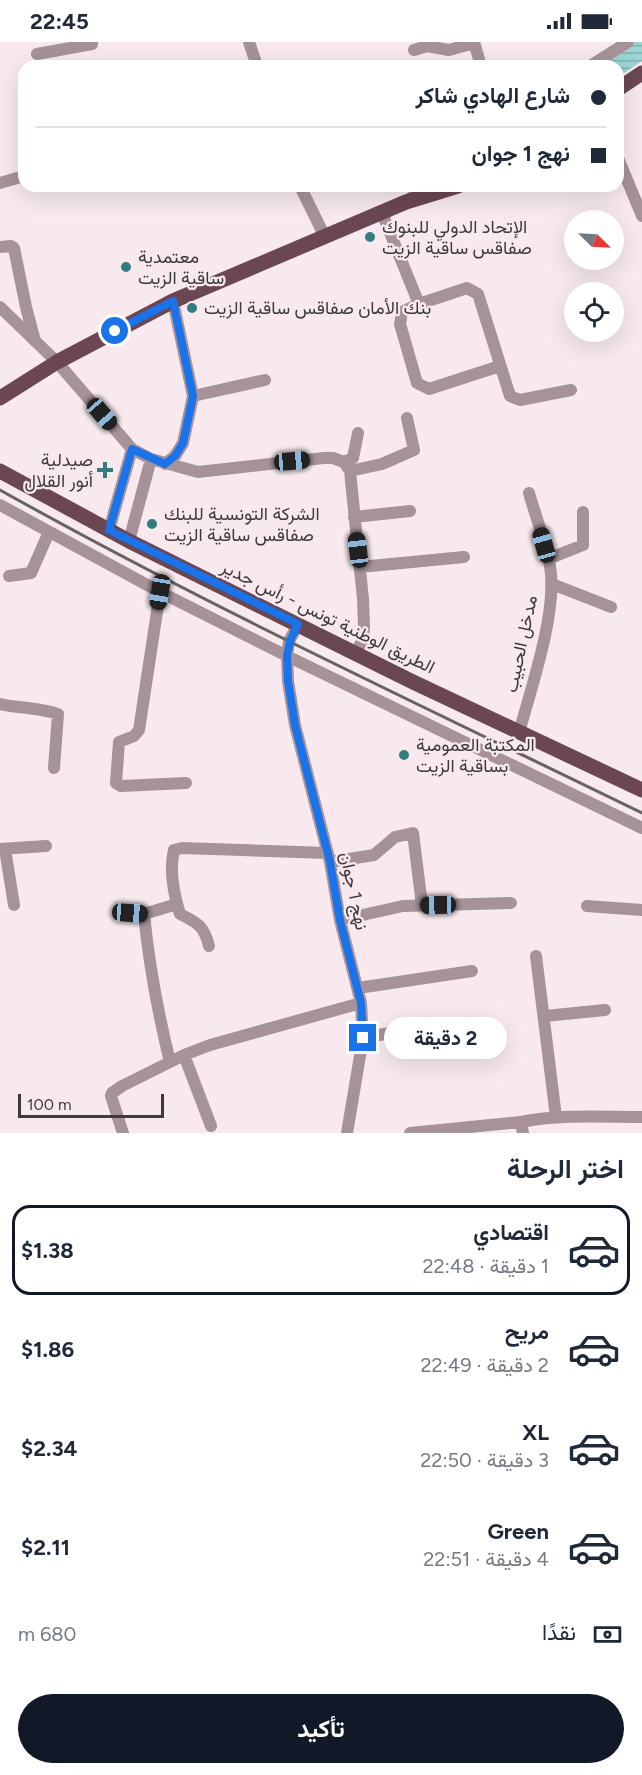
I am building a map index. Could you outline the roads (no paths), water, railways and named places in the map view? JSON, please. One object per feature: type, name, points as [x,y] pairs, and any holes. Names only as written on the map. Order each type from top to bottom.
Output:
[{"type":"main road","points":[[624,85],[642,73]]},
{"type":"main road","points":[[0,398],[57,362],[173,301],[406,202],[438,192]]},
{"type":"main road","name":"الطريق الوطنية تونس - رأس جدير","points":[[0,471],[129,541],[355,653],[642,790]]},
{"type":"street","points":[[37,54],[92,44],[92,42]]},
{"type":"street","points":[[249,42],[255,60]]},
{"type":"street","points":[[414,50],[427,46],[444,50],[474,42],[479,60]]},
{"type":"street","points":[[600,60],[628,42]]},
{"type":"street","points":[[624,169],[639,197],[642,216]]},
{"type":"street","points":[[0,183],[18,178]]},
{"type":"street","points":[[303,192],[325,237]]},
{"type":"street","points":[[406,202],[417,192]]},
{"type":"street","points":[[382,213],[419,304]]},
{"type":"street","points":[[0,247],[14,248],[35,343]]},
{"type":"street","points":[[500,366],[429,389],[417,384],[400,324],[402,312],[467,288],[478,294],[510,396],[520,400],[572,390]]},
{"type":"street","points":[[165,464],[175,456],[183,443],[193,396],[173,301]]},
{"type":"street","points":[[3,315],[57,362],[132,449],[165,464],[198,472],[324,458],[333,458],[347,466],[382,464],[414,450],[407,418]]},
{"type":"street","points":[[193,396],[265,380]]},
{"type":"street","points":[[355,653],[363,640],[364,633],[360,567],[347,466],[353,458],[358,433]]},
{"type":"street","points":[[109,530],[132,449]]},
{"type":"street","points":[[129,541],[151,459]]},
{"type":"street","name":"مدخل الحبيب","points":[[519,732],[539,660],[552,584],[548,559],[529,493]]},
{"type":"street","points":[[0,505],[160,592],[287,656],[642,828]]},
{"type":"street","points":[[354,517],[410,511]]},
{"type":"street","points":[[548,559],[583,545],[583,512]]},
{"type":"street","points":[[9,576],[31,573],[49,532]]},
{"type":"street","points":[[360,567],[464,557]]},
{"type":"street","points":[[552,584],[612,607]]},
{"type":"street","points":[[160,592],[139,730],[134,736],[119,742],[116,783],[121,786],[186,783]]},
{"type":"street","name":"نهج 1 جوان","points":[[298,624],[290,641],[287,656],[288,681],[295,725],[361,1003],[363,1038],[347,1133]]},
{"type":"street","points":[[0,704],[47,710],[58,714],[54,768]]},
{"type":"street","points":[[209,946],[204,930],[198,923],[180,914],[171,864],[174,850],[182,848],[328,858],[374,855],[394,837],[413,833],[422,905]]},
{"type":"street","points":[[14,905],[2,849],[46,846]]},
{"type":"street","points":[[340,920],[403,906],[510,903]]},
{"type":"street","points":[[130,913],[144,914],[177,904]]},
{"type":"street","points":[[587,906],[642,910]]},
{"type":"street","points":[[144,914],[156,1006],[170,1062]]},
{"type":"street","points":[[536,957],[556,1117]]},
{"type":"street","points":[[358,988],[472,971]]},
{"type":"street","points":[[123,1133],[111,1100],[112,1093],[184,1055],[221,1042],[361,1003]]},
{"type":"street","points":[[544,1016],[605,1010]]},
{"type":"street","points":[[363,1038],[432,1024]]},
{"type":"street","points":[[184,1055],[211,1126]]},
{"type":"street","points":[[410,1133],[522,1127],[556,1117],[642,1117]]},
{"type":"water","points":[[635,42],[642,42],[642,61],[624,73],[624,60],[608,60]]},
{"type":"railway","points":[[0,490],[238,616],[642,813]]},
{"type":"place","name":"الإتحاد الدولي للبنوك صفاقس ساقية الزيت","points":[[370,237]]},
{"type":"place","name":"معتمدية ساقية الزيت","points":[[126,267]]},
{"type":"place","name":"بنك الأمان صفاقس ساقية الزيت","points":[[192,308]]},
{"type":"place","name":"صيدلية أنور القلال","points":[[105,470]]},
{"type":"place","name":"الشركة التونسية للبنك صفاقس ساقية الزيت","points":[[152,524]]},
{"type":"place","name":"المكتبة العمومية بساقية الزيت","points":[[404,755]]}]
